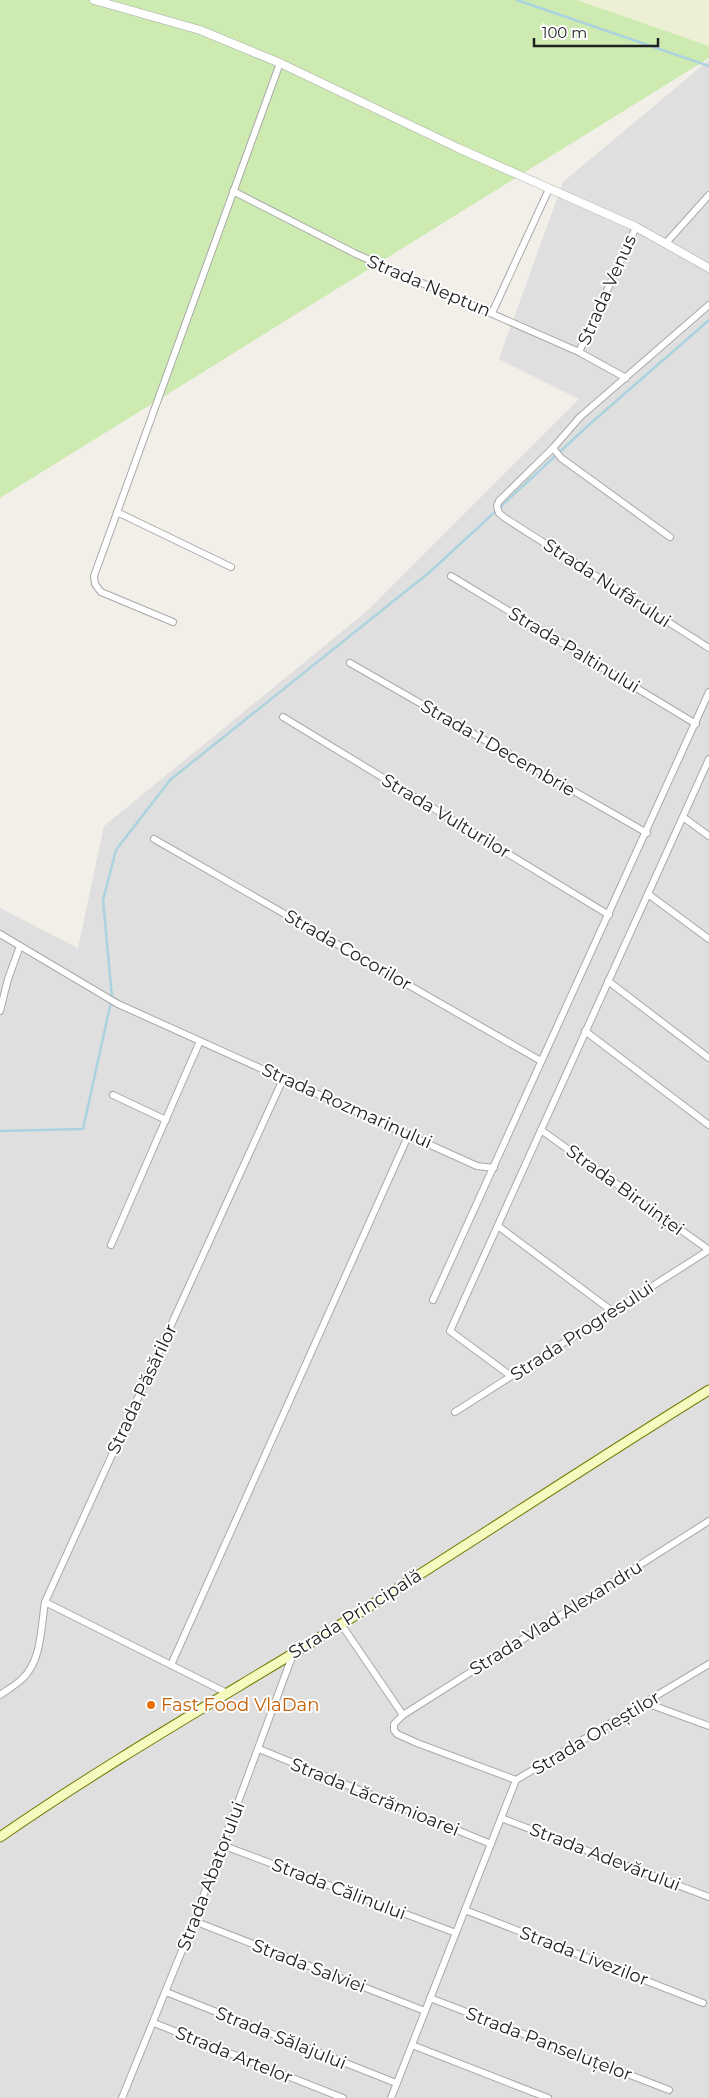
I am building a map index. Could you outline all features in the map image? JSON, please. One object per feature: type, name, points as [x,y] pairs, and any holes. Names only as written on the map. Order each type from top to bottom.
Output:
[{"type":"main road","name":"Strada Principală","points":[[0,1837],[89,1777],[341,1624],[601,1456],[709,1390]]},
{"type":"street","points":[[94,0],[200,30],[280,63],[548,189],[636,227],[709,268]]},
{"type":"street","points":[[173,622],[101,592],[94,576],[280,63]]},
{"type":"street","points":[[492,313],[548,189]]},
{"type":"street","name":"Strada Neptun","points":[[233,191],[356,254],[579,352],[626,378]]},
{"type":"street","points":[[666,243],[709,195]]},
{"type":"street","name":"Strada Venus","points":[[579,352],[636,227]]},
{"type":"street","points":[[670,537],[561,458],[553,448],[580,417],[709,305]]},
{"type":"street","name":"Strada Nufărului","points":[[553,448],[499,502],[498,510],[505,518],[709,648]]},
{"type":"street","points":[[117,512],[230,567]]},
{"type":"street","name":"Strada Paltinului","points":[[451,576],[696,724]]},
{"type":"street","name":"Strada 1 Decembrie","points":[[350,663],[646,833]]},
{"type":"street","points":[[432,1300],[494,1168],[709,692]]},
{"type":"street","name":"Strada Vulturilor","points":[[283,717],[609,915]]},
{"type":"street","points":[[511,1376],[450,1331],[709,759]]},
{"type":"street","points":[[683,817],[709,836]]},
{"type":"street","name":"Strada Cocorilor","points":[[154,839],[541,1061]]},
{"type":"street","points":[[648,894],[709,940]]},
{"type":"street","name":"Strada Rozmarinului","points":[[0,934],[118,1004],[477,1166],[494,1168]]},
{"type":"street","points":[[0,1011],[8,979],[20,946]]},
{"type":"street","points":[[608,981],[709,1058]]},
{"type":"street","points":[[586,1032],[709,1125]]},
{"type":"street","points":[[111,1245],[200,1042]]},
{"type":"street","name":"Strada Păsărilor","points":[[0,1694],[22,1679],[32,1667],[45,1602],[284,1078]]},
{"type":"street","points":[[113,1095],[166,1120]]},
{"type":"street","name":"Strada Biruinței","points":[[541,1130],[709,1250]]},
{"type":"street","points":[[170,1665],[409,1134]]},
{"type":"street","points":[[498,1226],[612,1311]]},
{"type":"street","name":"Strada Progresului","points":[[455,1412],[709,1250]]},
{"type":"street","name":"Strada Vlad Alexandru","points":[[404,1715],[709,1521]]},
{"type":"street","points":[[45,1602],[227,1693]]},
{"type":"street","points":[[341,1624],[404,1715],[394,1724],[394,1730],[397,1734],[516,1780]]},
{"type":"street","name":"Strada Abatorului","points":[[122,2098],[194,1921],[294,1652]]},
{"type":"street","name":"Strada Oneștilor","points":[[391,2098],[516,1780],[709,1664]]},
{"type":"street","points":[[646,1703],[709,1726]]},
{"type":"street","name":"Strada Lăcrămioarei","points":[[259,1749],[491,1844]]},
{"type":"street","name":"Strada Adevărului","points":[[502,1818],[709,1896]]},
{"type":"street","name":"Strada Călinului","points":[[222,1845],[456,1933]]},
{"type":"street","name":"Strada Livezilor","points":[[465,1910],[703,2003]]},
{"type":"street","name":"Strada Salviei","points":[[194,1921],[425,2012]]},
{"type":"street","name":"Strada Sălajului","points":[[166,1992],[396,2083]]},
{"type":"street","name":"Strada Panseluțelor","points":[[430,1998],[669,2090]]},
{"type":"street","name":"Strada Artelor","points":[[154,2023],[343,2098]]},
{"type":"street","points":[[412,2045],[548,2098]]},
{"type":"shaded area","points":[[709,60],[709,2098],[0,2098],[0,908],[78,948],[104,826],[367,611],[579,399],[499,359],[563,182]]},
{"type":"green space","points":[[0,0],[577,0],[709,46],[709,58],[0,498]]},
{"type":"green space","points":[[577,0],[709,0],[709,46]]},
{"type":"waterway","points":[[517,0],[709,66]]},
{"type":"waterway","points":[[0,1131],[83,1129],[112,997],[103,900],[116,850],[170,780],[431,571],[591,423],[709,320]]},
{"type":"place","name":"Fast Food VlaDan","points":[[151,1705]]}]
